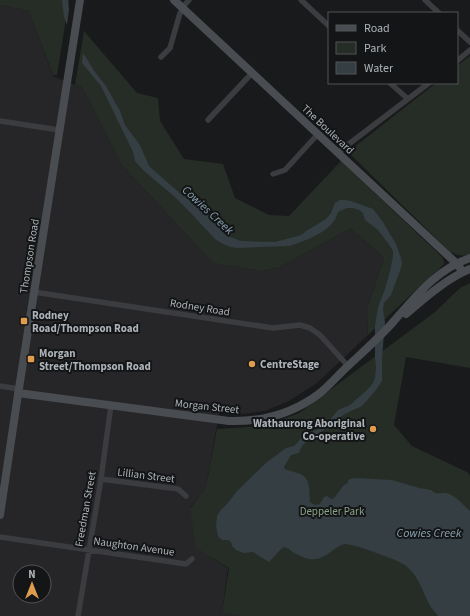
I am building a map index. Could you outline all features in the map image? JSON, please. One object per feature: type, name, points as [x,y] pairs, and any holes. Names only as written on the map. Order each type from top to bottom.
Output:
[{"type":"main road","name":"Thompson Road","points":[[0,515],[80,0]]},
{"type":"main road","name":"The Boulevard","points":[[174,0],[456,263],[466,270]]},
{"type":"main road","points":[[456,263],[470,258]]},
{"type":"main road","name":"Morgan Street","points":[[19,391],[229,421],[244,421],[263,418],[290,410],[306,402],[324,389],[387,330],[426,286],[437,276],[456,263]]},
{"type":"main road","name":"Morgan Street","points":[[387,330],[443,284],[466,270]]},
{"type":"street","points":[[161,57],[170,48],[180,13],[189,0]]},
{"type":"street","points":[[301,0],[328,25]]},
{"type":"street","points":[[425,0],[438,12]]},
{"type":"street","points":[[458,31],[470,42]]},
{"type":"street","points":[[458,60],[470,50]]},
{"type":"street","points":[[208,120],[252,73]]},
{"type":"street","points":[[391,84],[408,99]]},
{"type":"street","points":[[338,153],[428,84]]},
{"type":"street","points":[[0,121],[60,130]]},
{"type":"street","points":[[273,174],[284,170],[318,134]]},
{"type":"street","name":"Rodney Road","points":[[34,292],[273,328],[300,325],[310,328],[320,335],[348,366]]},
{"type":"street","name":"Morgan Street","points":[[0,386],[19,391]]},
{"type":"street","name":"Freedman Street","points":[[78,616],[88,549],[101,479],[111,405]]},
{"type":"street","name":"Lillian Street","points":[[101,479],[178,489],[186,496]]},
{"type":"street","name":"Naughton Avenue","points":[[0,537],[186,564],[192,560]]},
{"type":"shaded area","points":[[0,5],[29,11],[53,76],[75,85],[81,85],[122,165],[213,263],[263,271],[280,267],[351,228],[384,258],[367,309],[368,335],[317,383],[289,401],[265,411],[243,414],[219,413],[206,487],[190,508],[197,548],[228,568],[222,613],[242,616],[0,616]]},
{"type":"green space","points":[[0,0],[69,0],[57,75],[53,75],[29,11],[0,5]]},
{"type":"green space","points":[[84,31],[137,93],[158,98],[160,121],[184,159],[223,164],[235,198],[269,215],[289,216],[341,161],[441,256],[444,264],[368,335],[367,309],[384,258],[351,228],[280,267],[262,271],[213,263],[122,165],[81,85],[75,85]]},
{"type":"green space","points":[[470,56],[470,254],[467,255],[458,255],[450,252],[348,152],[435,84],[458,84],[458,65]]},
{"type":"green space","name":"Deppeler Park","points":[[470,283],[470,368],[406,357],[394,425],[412,446],[467,472],[470,475],[470,616],[242,616],[222,613],[229,568],[196,548],[190,509],[206,487],[217,429],[265,426],[299,413],[435,312],[460,288]]},
{"type":"water","points":[[62,0],[68,0],[69,10],[67,25],[64,17]]},
{"type":"water","name":"Cowies Creek","points":[[83,53],[106,86],[120,111],[125,125],[140,145],[149,166],[183,196],[195,202],[210,215],[230,237],[241,241],[275,242],[298,236],[326,219],[331,213],[335,203],[340,200],[351,201],[373,209],[383,222],[396,244],[402,263],[391,295],[384,303],[383,309],[385,322],[382,380],[376,390],[362,406],[345,414],[305,443],[299,453],[291,455],[284,467],[285,469],[304,476],[309,486],[310,502],[315,505],[320,504],[324,497],[327,496],[331,499],[334,498],[344,485],[348,483],[348,480],[354,478],[392,480],[431,490],[435,493],[449,494],[455,498],[470,511],[470,616],[438,616],[430,606],[420,583],[410,569],[401,563],[366,549],[345,544],[320,558],[308,559],[285,547],[282,548],[269,562],[253,552],[244,553],[236,550],[232,546],[231,542],[228,540],[222,540],[218,536],[216,526],[217,516],[238,490],[267,462],[286,448],[294,446],[302,437],[328,422],[338,410],[350,405],[373,383],[376,368],[375,326],[378,307],[390,271],[393,251],[377,229],[365,220],[363,213],[353,208],[347,208],[338,212],[335,220],[320,233],[289,246],[237,248],[228,246],[218,241],[175,197],[143,170],[135,161],[133,152],[101,86],[82,63]]},
{"type":"place","name":"Rodney Road/Thompson Road","points":[[24,321]]},
{"type":"place","name":"Morgan Street/Thompson Road","points":[[31,359]]},
{"type":"place","name":"CentreStage","points":[[252,364]]},
{"type":"place","name":"Wathaurong Aboriginal Co-operative","points":[[373,429]]}]
